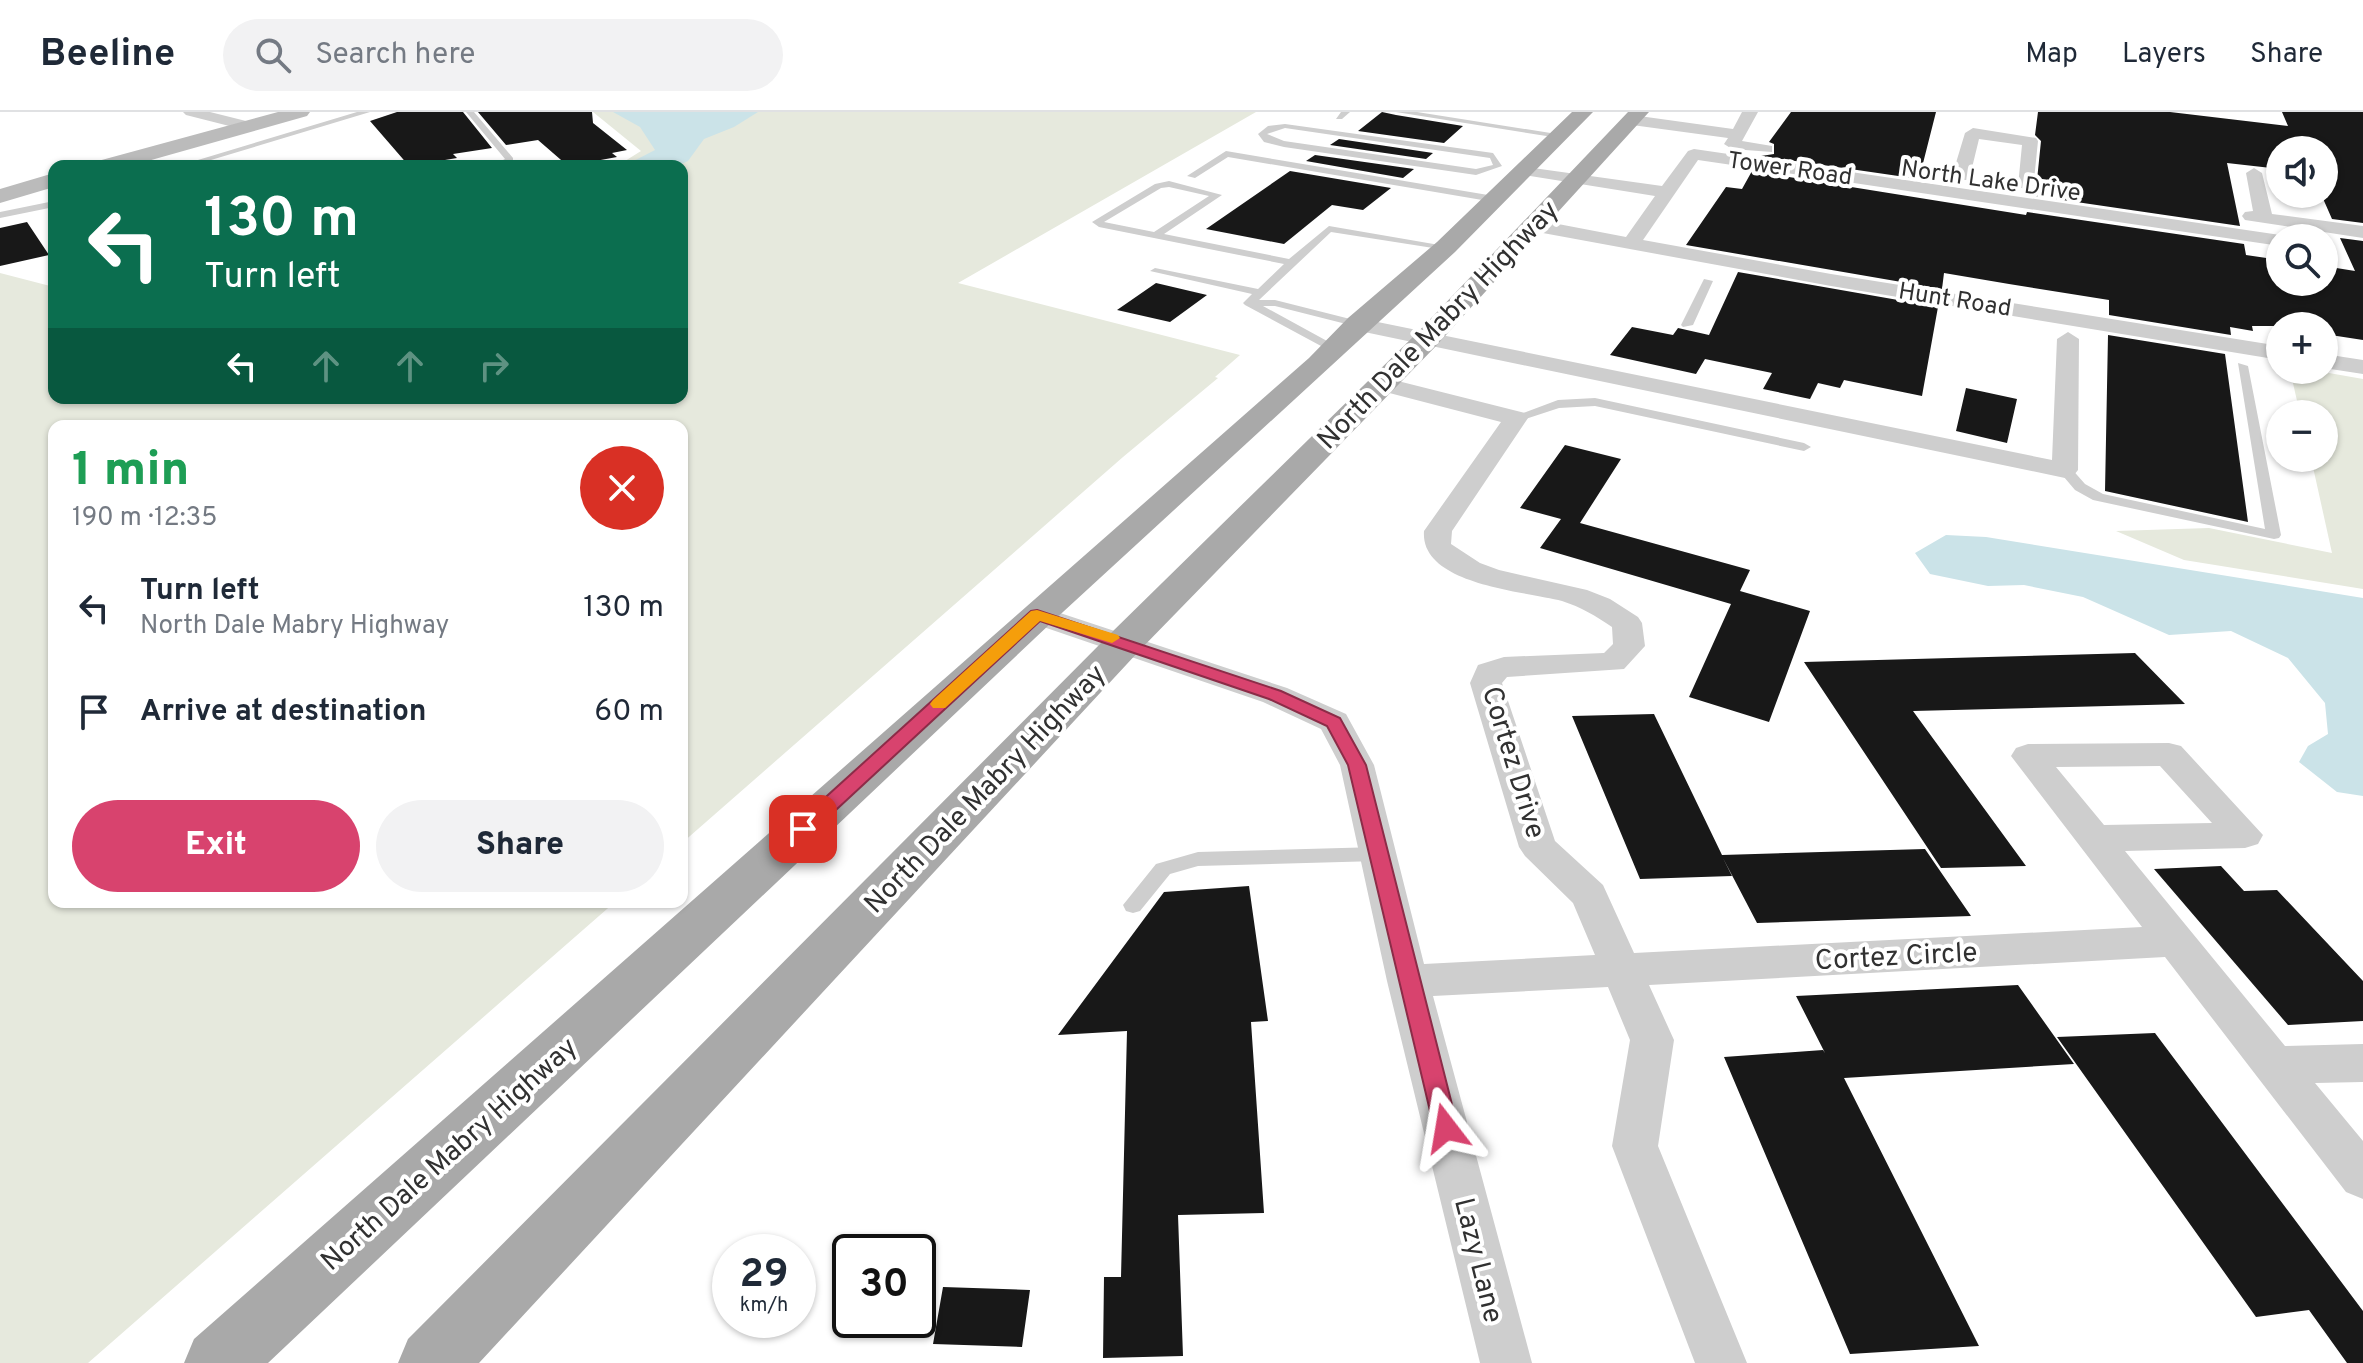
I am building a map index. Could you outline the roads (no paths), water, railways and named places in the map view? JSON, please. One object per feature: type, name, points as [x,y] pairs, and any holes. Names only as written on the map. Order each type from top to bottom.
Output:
[{"type":"main road","name":"North Dale Mabry Highway","points":[[218,1363],[1037,615],[1446,247],[1583,112]]},
{"type":"main road","name":"North Dale Mabry Highway","points":[[432,1363],[1125,642],[1426,340],[1636,116]]},
{"type":"street","points":[[191,112],[249,126]]},
{"type":"street","points":[[127,160],[300,112]]},
{"type":"street","points":[[1735,134],[1750,112]]},
{"type":"street","name":"North Lake Drive","points":[[1636,116],[1735,134],[1732,144],[2154,203]]},
{"type":"street","points":[[1961,176],[1973,133],[2030,141],[2027,186]]},
{"type":"street","name":"Tower Road","points":[[1630,244],[1694,154],[2266,238]]},
{"type":"street","points":[[1524,170],[1666,192]]},
{"type":"street","points":[[2254,173],[2264,218]]},
{"type":"street","points":[[0,196],[48,182]]},
{"type":"street","points":[[2233,214],[2363,232]]},
{"type":"street","name":"Hunt Road","points":[[1532,225],[2266,351]]},
{"type":"street","points":[[2338,248],[2363,252]]},
{"type":"street","points":[[1358,324],[2065,470],[2068,339]]},
{"type":"street","points":[[2338,363],[2363,367]]},
{"type":"street","points":[[1382,384],[1516,418]]},
{"type":"street","name":"Cortez Drive","points":[[1516,418],[1438,531],[1437,546],[1447,558],[1470,570],[1594,602],[1627,623],[1629,646],[1613,662],[1504,667],[1489,672],[1486,683],[1538,847],[1589,895],[1618,968]]},
{"type":"street","name":"Lazy Lane","points":[[1037,615],[1125,642],[1275,695],[1334,722],[1357,765],[1408,981],[1506,1363]]},
{"type":"street","points":[[2093,839],[2245,835],[2169,754],[2028,756],[2093,839],[2174,941],[2363,1177]]},
{"type":"street","name":"Cortez Circle","points":[[1408,981],[2174,941]]},
{"type":"street","points":[[1618,968],[1652,1040],[1635,1146],[1721,1363]]},
{"type":"street","points":[[2273,1065],[2363,1063]]},
{"type":"lane","points":[[202,160],[366,112]]},
{"type":"lane","points":[[470,112],[510,160]]},
{"type":"lane","points":[[1400,112],[1559,135]]},
{"type":"lane","points":[[1498,166],[1493,156],[1306,127],[1271,128],[1262,134],[1267,140],[1284,144],[1476,172],[1498,166],[1524,170]]},
{"type":"lane","points":[[1192,176],[1226,154],[1494,199]]},
{"type":"lane","points":[[1156,235],[1217,195],[1169,184],[1158,186],[1097,222],[1156,235],[1289,262]]},
{"type":"lane","points":[[0,215],[48,205]]},
{"type":"lane","points":[[1249,303],[1284,271],[1289,262],[1329,229],[1446,247]]},
{"type":"lane","points":[[1155,271],[1261,293]]},
{"type":"lane","points":[[1687,325],[1708,281]]},
{"type":"lane","points":[[1249,303],[1275,303],[1358,324]]},
{"type":"lane","points":[[1249,303],[1326,356]]},
{"type":"lane","points":[[2065,470],[2080,487],[2098,497],[2274,535],[2242,366]]},
{"type":"lane","points":[[1516,418],[1558,404],[1595,402],[1804,447]]},
{"type":"lane","points":[[1133,905],[1163,869],[1198,859],[1378,854]]},
{"type":"water","points":[[613,112],[758,112],[734,127],[704,139],[688,161],[636,160],[655,150],[640,127]]},
{"type":"water","points":[[1946,535],[1986,537],[2363,598],[2363,796],[2337,792],[2299,762],[2308,746],[2328,734],[2325,703],[2288,658],[2231,631],[2169,635],[2083,597],[2024,585],[1988,586],[1930,574],[1915,553]]}]
